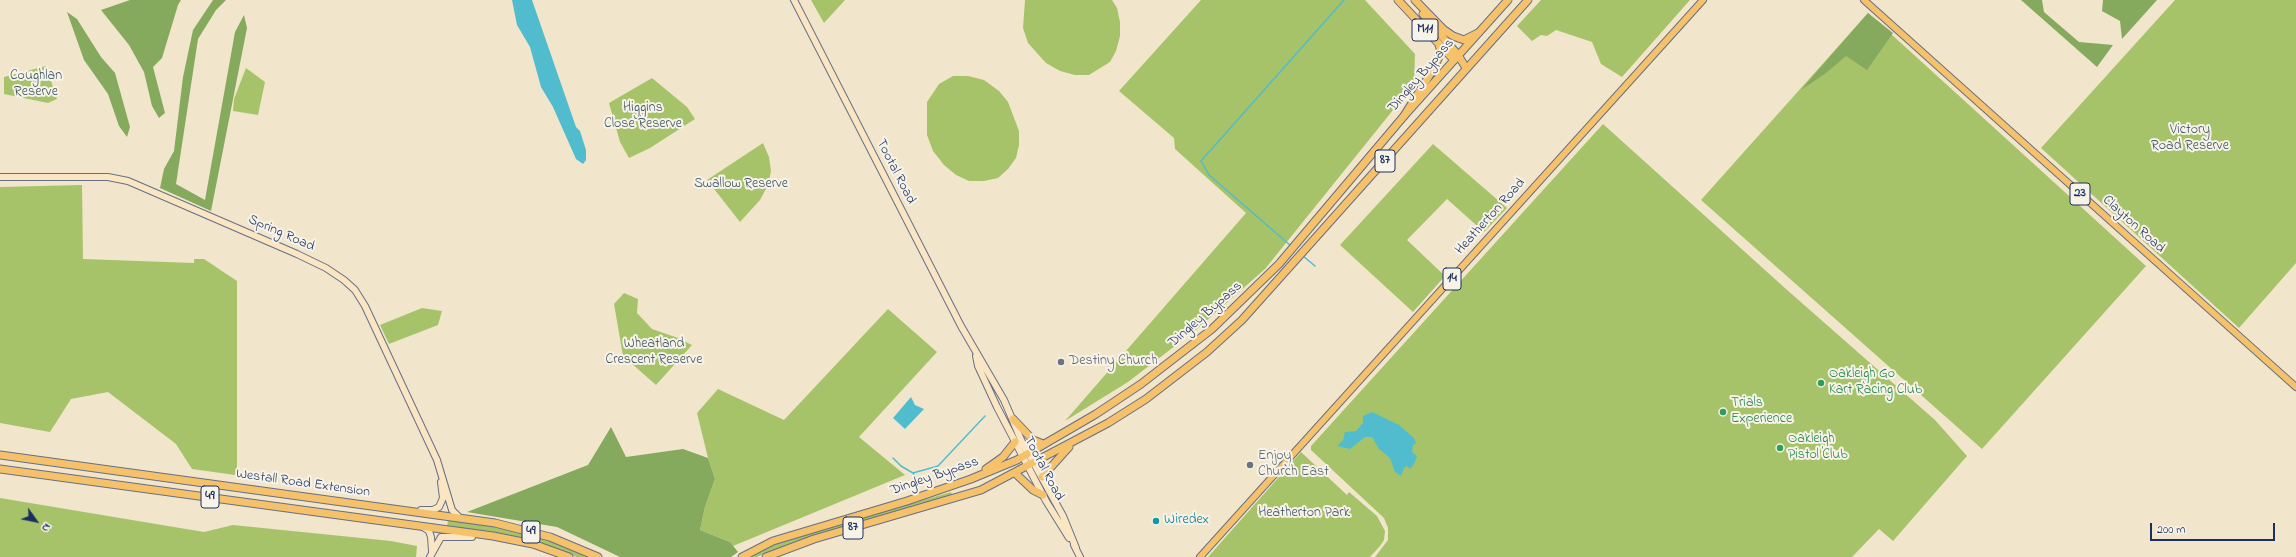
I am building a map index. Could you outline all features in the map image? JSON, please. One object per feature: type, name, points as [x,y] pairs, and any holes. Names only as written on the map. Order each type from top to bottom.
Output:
[{"type":"highway","name":"M11","points":[[1398,0],[1439,45],[1456,57]]},
{"type":"highway","name":"M11","points":[[1412,0],[1465,69]]},
{"type":"highway","name":"M11","points":[[1415,0],[1443,29],[1453,36],[1464,40],[1478,33]]},
{"type":"highway","name":"Dingley Bypass","points":[[742,557],[781,538],[908,501],[971,479],[1043,444],[1114,402],[1176,359],[1239,304],[1291,251],[1404,116],[1508,0]]},
{"type":"highway","name":"Dingley Bypass","points":[[766,557],[814,539],[981,490],[1015,474],[1128,412],[1207,352],[1242,320],[1305,252],[1465,69],[1528,0]]},
{"type":"highway","points":[[1404,116],[1434,68],[1441,52],[1439,45]]},
{"type":"highway","points":[[1013,419],[1033,440],[1043,444]]},
{"type":"highway","points":[[971,479],[1003,457],[1015,442]]},
{"type":"highway","points":[[1042,477],[1073,442]]},
{"type":"highway","name":"Westall Road Extension","points":[[0,455],[495,523],[550,537],[598,557]]},
{"type":"highway","name":"Westall Road Extension","points":[[0,469],[516,540],[569,557]]},
{"type":"highway","points":[[1015,474],[1033,490],[1043,494]]},
{"type":"main road","name":"Tootal Road","points":[[794,0],[976,354],[984,364],[1013,419],[1025,454]]},
{"type":"main road","name":"Heatherton Road","points":[[1200,557],[1703,0]]},
{"type":"main road","name":"Clayton Road","points":[[1864,0],[2296,387]]},
{"type":"main road","name":"Spring Road","points":[[0,177],[108,177],[128,181],[270,242],[336,274],[349,284],[365,306],[440,468],[452,510],[460,518]]},
{"type":"main road","name":"Tootal Road","points":[[976,354],[978,366],[1015,442],[1031,464],[1043,494],[1076,548]]},
{"type":"main road","name":"Tootal Road","points":[[1031,464],[1042,477],[1063,516],[1080,557]]},
{"type":"main road","name":"Spring Road","points":[[387,508],[428,510],[439,507],[443,498],[440,468]]},
{"type":"main road","points":[[423,527],[429,531],[431,537],[431,555]]},
{"type":"main road","points":[[431,555],[441,537],[460,535],[516,540]]},
{"type":"green space","points":[[130,0],[181,0],[178,5],[162,58],[153,67],[165,113],[159,118],[152,106],[144,72],[129,45],[101,10]]},
{"type":"green space","points":[[213,0],[226,0],[216,10],[198,39],[176,184],[205,200],[235,32],[244,15],[247,28],[211,211],[160,188],[164,169],[174,151],[183,77],[193,30]]},
{"type":"green space","points":[[811,0],[845,0],[824,23]]},
{"type":"green space","points":[[1025,0],[1112,0],[1117,8],[1120,22],[1120,36],[1116,51],[1110,62],[1089,75],[1075,75],[1060,71],[1046,63],[1028,43],[1023,28]]},
{"type":"green space","points":[[1201,0],[1365,0],[1415,54],[1414,84],[1265,269],[1197,329],[1128,382],[1065,421],[1246,213],[1175,149],[1174,138],[1119,91]]},
{"type":"green space","points":[[1541,0],[1690,0],[1622,77],[1601,64],[1592,42],[1556,30],[1547,36],[1541,35],[1532,41],[1517,26]]},
{"type":"green space","points":[[2021,0],[2042,0],[2044,12],[2079,42],[2113,45],[2097,67]]},
{"type":"green space","points":[[2103,0],[2157,0],[2122,39],[2120,21],[2102,11]]},
{"type":"green space","name":"Victory Road Reserve","points":[[2175,0],[2296,0],[2296,263],[2239,328],[2041,148]]},
{"type":"green space","points":[[67,12],[77,19],[101,57],[115,73],[130,127],[127,137],[119,126],[108,94],[84,60]]},
{"type":"green space","points":[[1868,13],[2146,266],[1982,449],[1701,200]]},
{"type":"green space","points":[[1868,13],[1893,33],[1867,70],[1846,56],[1826,73],[1801,90]]},
{"type":"green space","name":"Coughlan Reserve","points":[[46,66],[57,99],[48,103],[4,94],[4,77]]},
{"type":"green space","points":[[246,68],[265,82],[258,115],[233,111],[234,99]]},
{"type":"green space","points":[[953,76],[968,76],[984,80],[999,91],[1008,102],[1019,131],[1019,145],[1016,158],[1008,169],[998,178],[984,181],[969,181],[956,175],[944,165],[933,151],[927,135],[927,102],[939,84]]},
{"type":"green space","name":"Higgins Close Reserve","points":[[652,78],[687,107],[695,119],[650,148],[629,158],[620,142],[609,103]]},
{"type":"green space","points":[[1603,124],[1786,289],[1935,420],[1967,456],[1893,541],[1879,529],[1852,557],[1375,557],[1388,540],[1388,528],[1384,518],[1311,450],[1311,446]]},
{"type":"green space","name":"Swallow Reserve","points":[[763,143],[769,157],[771,171],[768,185],[760,200],[740,222],[707,180]]},
{"type":"green space","points":[[1433,144],[1507,208],[1484,232],[1447,199],[1407,240],[1445,276],[1413,312],[1340,245]]},
{"type":"green space","points":[[82,185],[83,259],[194,263],[194,259],[204,259],[237,281],[237,469],[235,475],[192,469],[176,444],[108,392],[71,399],[50,432],[0,423],[0,187]]},
{"type":"green space","name":"Wheatland Crescent Reserve","points":[[624,293],[638,299],[637,313],[652,329],[678,338],[692,345],[656,385],[623,356],[614,304]]},
{"type":"green space","points":[[422,308],[442,311],[438,325],[389,344],[380,325]]},
{"type":"green space","points":[[888,309],[937,352],[859,437],[905,475],[733,546],[730,542],[700,530],[705,507],[715,479],[708,458],[697,413],[718,389],[784,420]]},
{"type":"green space","points":[[611,427],[626,457],[683,449],[708,458],[715,479],[705,507],[700,530],[730,542],[738,552],[731,557],[620,557],[557,527],[467,512],[588,465]]},
{"type":"green space","name":"Heatherton Park","points":[[1301,452],[1347,495],[1349,492],[1377,516],[1385,531],[1384,540],[1380,546],[1370,557],[1208,557]]},
{"type":"green space","points":[[951,492],[952,495],[921,505],[791,543],[757,557],[748,557],[782,541]]},
{"type":"green space","points":[[0,498],[204,532],[233,525],[391,541],[417,546],[416,557],[0,557]]},
{"type":"green space","points":[[448,519],[495,526],[544,538],[591,557],[577,557],[566,553],[447,528]]},
{"type":"water","points":[[512,0],[532,0],[576,127],[580,131],[586,150],[586,160],[583,164],[576,159],[553,107],[541,87],[530,47],[517,25]]},
{"type":"water","points":[[911,397],[915,405],[924,409],[905,429],[893,418]]},
{"type":"water","points":[[1372,412],[1399,425],[1414,438],[1416,443],[1413,445],[1412,452],[1417,456],[1410,469],[1407,466],[1404,468],[1401,476],[1395,472],[1390,458],[1379,449],[1372,437],[1365,437],[1350,449],[1337,446],[1343,440],[1345,432],[1356,431],[1363,423],[1363,416]]},
{"type":"waterway","points":[[1291,246],[1209,175],[1201,161],[1344,0]]},
{"type":"waterway","points":[[1303,256],[1315,266]]},
{"type":"waterway","points":[[921,484],[913,473],[938,466],[985,416]]},
{"type":"waterway","points":[[893,458],[901,466],[913,473]]},
{"type":"place","name":"Destiny Church","points":[[1061,362]]},
{"type":"place","name":"Oakleigh Go Kart Racing Club","points":[[1821,383]]},
{"type":"place","name":"Trials Experience","points":[[1723,412]]},
{"type":"place","name":"Oakleigh Pistol Club","points":[[1780,448]]},
{"type":"place","name":"Enjoy Church East","points":[[1250,465]]},
{"type":"place","name":"Wiredex","points":[[1156,521]]}]
